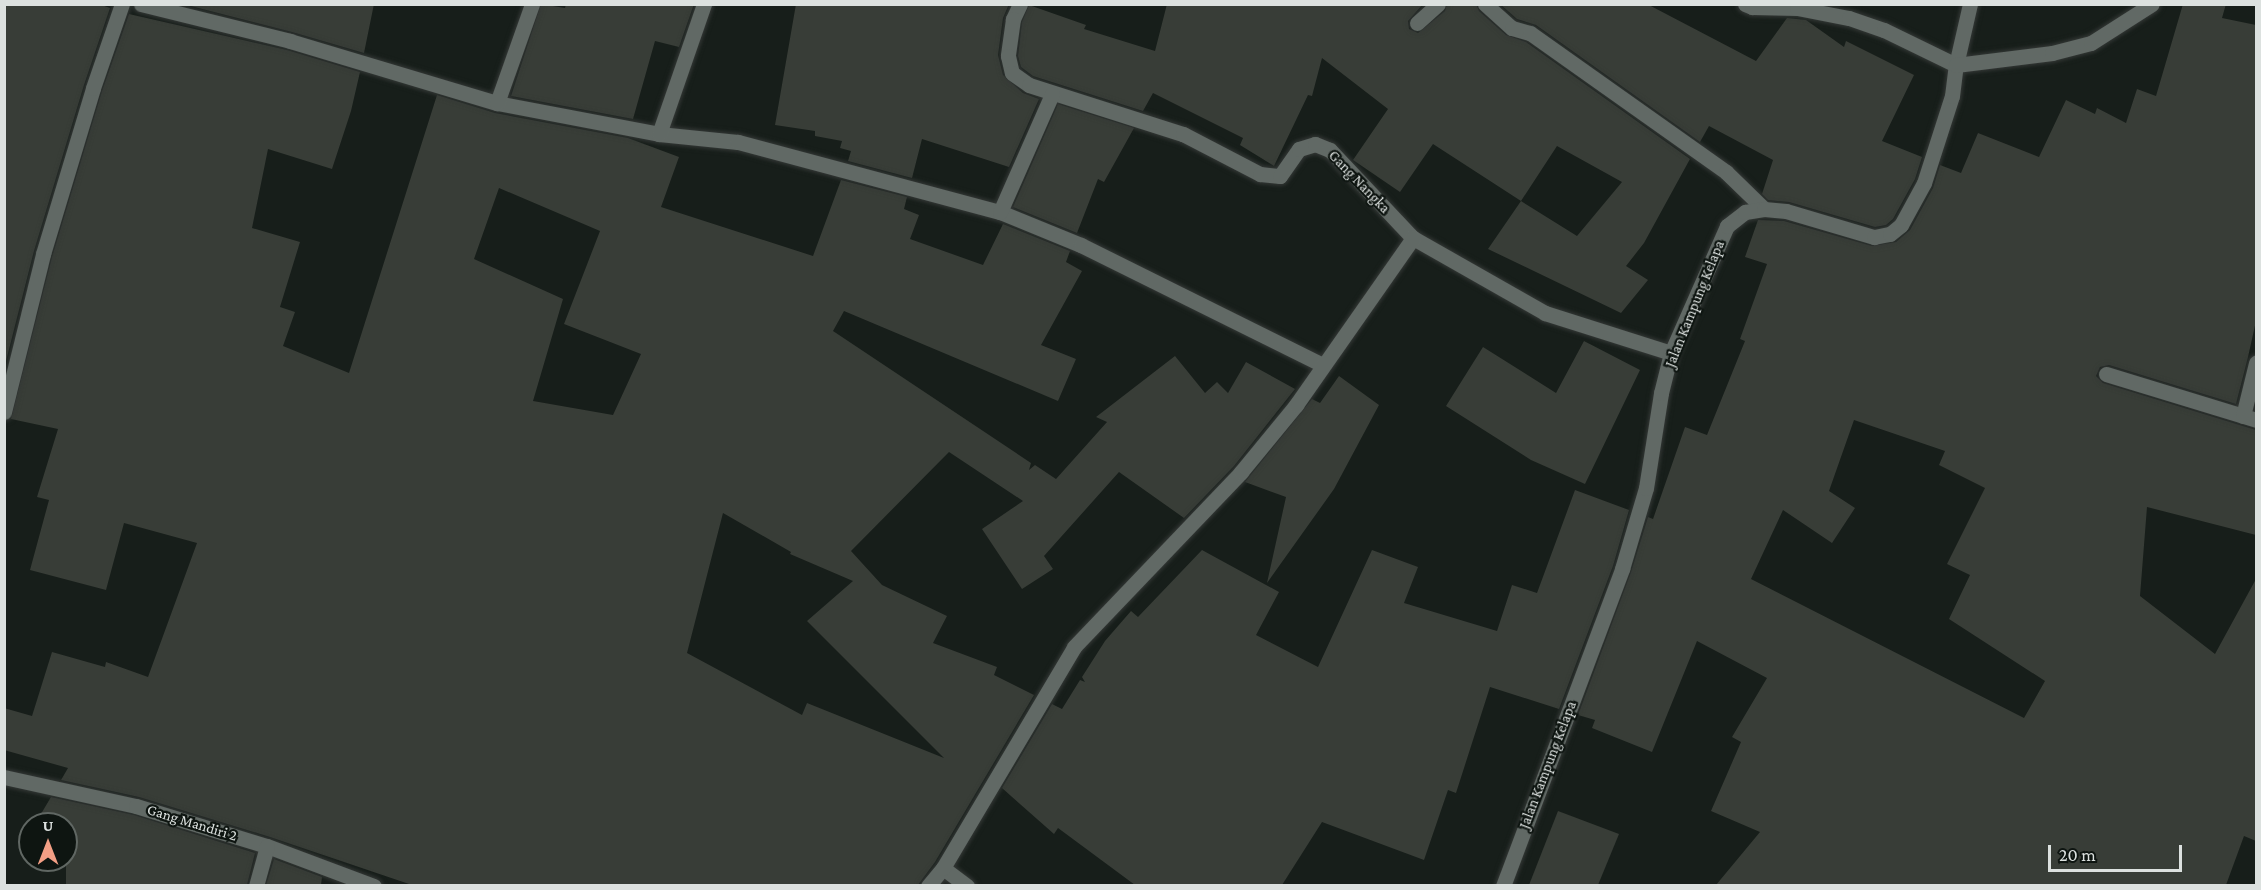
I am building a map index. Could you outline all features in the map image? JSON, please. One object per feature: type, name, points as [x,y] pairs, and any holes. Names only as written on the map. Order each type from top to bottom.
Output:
[{"type":"street","points":[[4,412],[43,254],[93,88],[122,4]]},
{"type":"street","points":[[141,4],[290,41],[497,103],[659,134],[738,142],[1000,212],[1081,245],[1323,365]]},
{"type":"street","points":[[497,103],[532,4]]},
{"type":"street","points":[[659,134],[704,4]]},
{"type":"street","name":"Gang Nangka","points":[[1020,4],[1014,19],[1008,56],[1012,73],[1029,85],[1183,134],[1260,174],[1280,176],[1299,149],[1315,144],[1330,150],[1413,238],[1545,312],[1671,353]]},
{"type":"street","points":[[1417,23],[1438,4]]},
{"type":"street","points":[[1485,4],[1512,28],[1530,33],[1726,171],[1764,209]]},
{"type":"street","points":[[1745,4],[1752,8],[1789,7],[1849,18],[1884,30],[1956,65],[2052,54],[2091,43],[2151,4]]},
{"type":"street","name":"Jalan Kampung Kelapa","points":[[1503,885],[1625,559],[1646,488],[1661,393],[1671,353],[1727,226],[1745,212],[1764,209],[1786,211],[1874,237],[1890,234],[1901,225],[1924,183],[1952,96],[1956,65],[1970,4]]},
{"type":"street","points":[[1000,212],[1052,94]]},
{"type":"street","points":[[928,885],[943,868],[1074,647],[1241,472],[1296,405],[1413,238]]},
{"type":"street","points":[[2106,374],[2250,418],[2256,363]]},
{"type":"street","name":"Gang Mandiri 2","points":[[4,777],[136,806],[267,846],[374,885]]},
{"type":"street","points":[[256,885],[267,846]]},
{"type":"street","points":[[943,868],[967,885]]},
{"type":"building","points":[[4,4],[99,4],[110,8],[84,85],[34,251],[4,369]]},
{"type":"building","points":[[183,4],[374,4],[364,53]]},
{"type":"building","points":[[541,4],[565,8],[566,4],[694,4],[679,47],[655,41],[633,119],[511,96]]},
{"type":"building","points":[[796,4],[1009,4],[1003,18],[998,55],[1003,75],[1023,93],[1039,99],[1009,167],[922,139],[912,178],[848,161],[851,151],[840,148],[842,141],[815,136],[815,131],[775,125]]},
{"type":"building","points":[[1167,4],[1423,4],[1408,21],[1409,29],[1418,33],[1445,11],[1447,4],[1476,4],[1479,11],[1506,35],[1526,42],[1690,159],[1644,243],[1626,266],[1648,280],[1621,313],[1488,249],[1521,201],[1433,144],[1400,192],[1353,160],[1388,109],[1322,58],[1312,96],[1308,95],[1274,166],[1240,145],[1243,138],[1153,93],[1143,111],[1033,76],[1021,67],[1018,56],[1022,22],[1029,5],[1086,25],[1084,29],[1155,51]],"holes":[[[1557,146],[1622,182],[1577,236],[1521,201]]]},
{"type":"building","points":[[1500,4],[1647,4],[1756,61],[1787,18],[1806,20],[1844,47],[1846,41],[1914,75],[1882,141],[1922,157],[1915,179],[1893,219],[1886,225],[1875,227],[1789,202],[1768,200],[1762,194],[1773,160],[1709,126],[1700,142],[1536,25],[1517,19]]},
{"type":"building","points":[[2183,4],[2226,4],[2222,18],[2256,25],[2256,321],[2236,404],[2109,365],[2100,367],[2096,376],[2103,383],[2256,430],[2256,535],[2147,507],[2140,596],[2215,654],[2256,579],[2256,841],[2244,836],[2226,885],[1716,885],[1760,832],[1711,811],[1741,742],[1732,737],[1767,678],[1697,641],[1652,752],[1592,728],[1595,720],[1578,715],[1631,572],[1648,517],[1653,519],[1685,427],[1707,435],[1745,341],[1740,339],[1767,264],[1745,257],[1758,220],[1784,221],[1872,246],[1896,242],[1910,230],[1933,188],[1940,165],[1961,173],[1978,133],[2039,157],[2066,100],[2095,114],[2097,108],[2126,123],[2137,89],[2156,96]],"holes":[[[1854,420],[1945,451],[1939,465],[1985,488],[1947,564],[1970,575],[1949,619],[2045,681],[2024,718],[1751,579],[1783,510],[1832,543],[1855,508],[1829,491]]]},
{"type":"building","points":[[129,14],[287,50],[360,72],[351,111],[332,169],[268,149],[252,228],[300,242],[280,307],[295,312],[283,346],[349,373],[437,95],[495,113],[628,138],[679,157],[661,207],[813,256],[841,180],[907,197],[904,209],[919,215],[910,239],[983,265],[1003,224],[1070,251],[1066,262],[1082,271],[1041,345],[1076,359],[1058,401],[844,311],[833,331],[1031,463],[1029,470],[1035,465],[1056,479],[1107,422],[1096,417],[1175,356],[1205,393],[1217,382],[1228,393],[1246,362],[1295,389],[1234,466],[1184,518],[1119,472],[1044,556],[1053,569],[1022,589],[982,529],[1023,501],[949,452],[851,551],[882,585],[947,616],[933,643],[997,667],[994,675],[1034,695],[935,862],[918,885],[412,885],[270,837],[139,797],[61,780],[68,768],[4,750],[4,708],[32,716],[52,652],[105,667],[106,662],[148,677],[197,543],[124,523],[106,590],[30,570],[49,500],[37,497],[58,429],[11,419],[52,257],[102,91]],"holes":[[[499,188],[600,231],[564,324],[641,354],[613,415],[533,401],[563,299],[474,259]],[[723,513],[791,552],[790,554],[853,581],[807,621],[944,758],[807,703],[802,715],[687,653]]]},
{"type":"building","points":[[1058,104],[1134,128],[1104,182],[1098,179],[1077,233],[1013,207]]},
{"type":"building","points":[[1584,341],[1640,370],[1585,484],[1531,460],[1446,406],[1483,347],[1556,393]]},
{"type":"building","points":[[1339,376],[1379,405],[1334,489],[1267,583],[1286,497],[1245,482],[1312,399],[1320,403]]},
{"type":"building","points":[[1575,490],[1629,510],[1613,566],[1559,709],[1490,687],[1456,793],[1448,790],[1424,860],[1322,822],[1282,885],[1135,885],[1058,828],[1054,834],[1002,788],[1052,704],[1062,709],[1080,680],[1085,682],[1082,677],[1105,641],[1131,611],[1138,617],[1202,550],[1279,592],[1256,635],[1318,667],[1372,550],[1418,567],[1404,603],[1497,631],[1512,585],[1537,593]]},
{"type":"building","points":[[51,797],[134,815],[255,853],[247,885],[66,885],[66,872],[78,872],[78,812],[42,812]]},
{"type":"building","points":[[1558,811],[1619,834],[1598,885],[1529,885]]},
{"type":"building","points":[[274,859],[322,877],[321,885],[266,885]]}]
